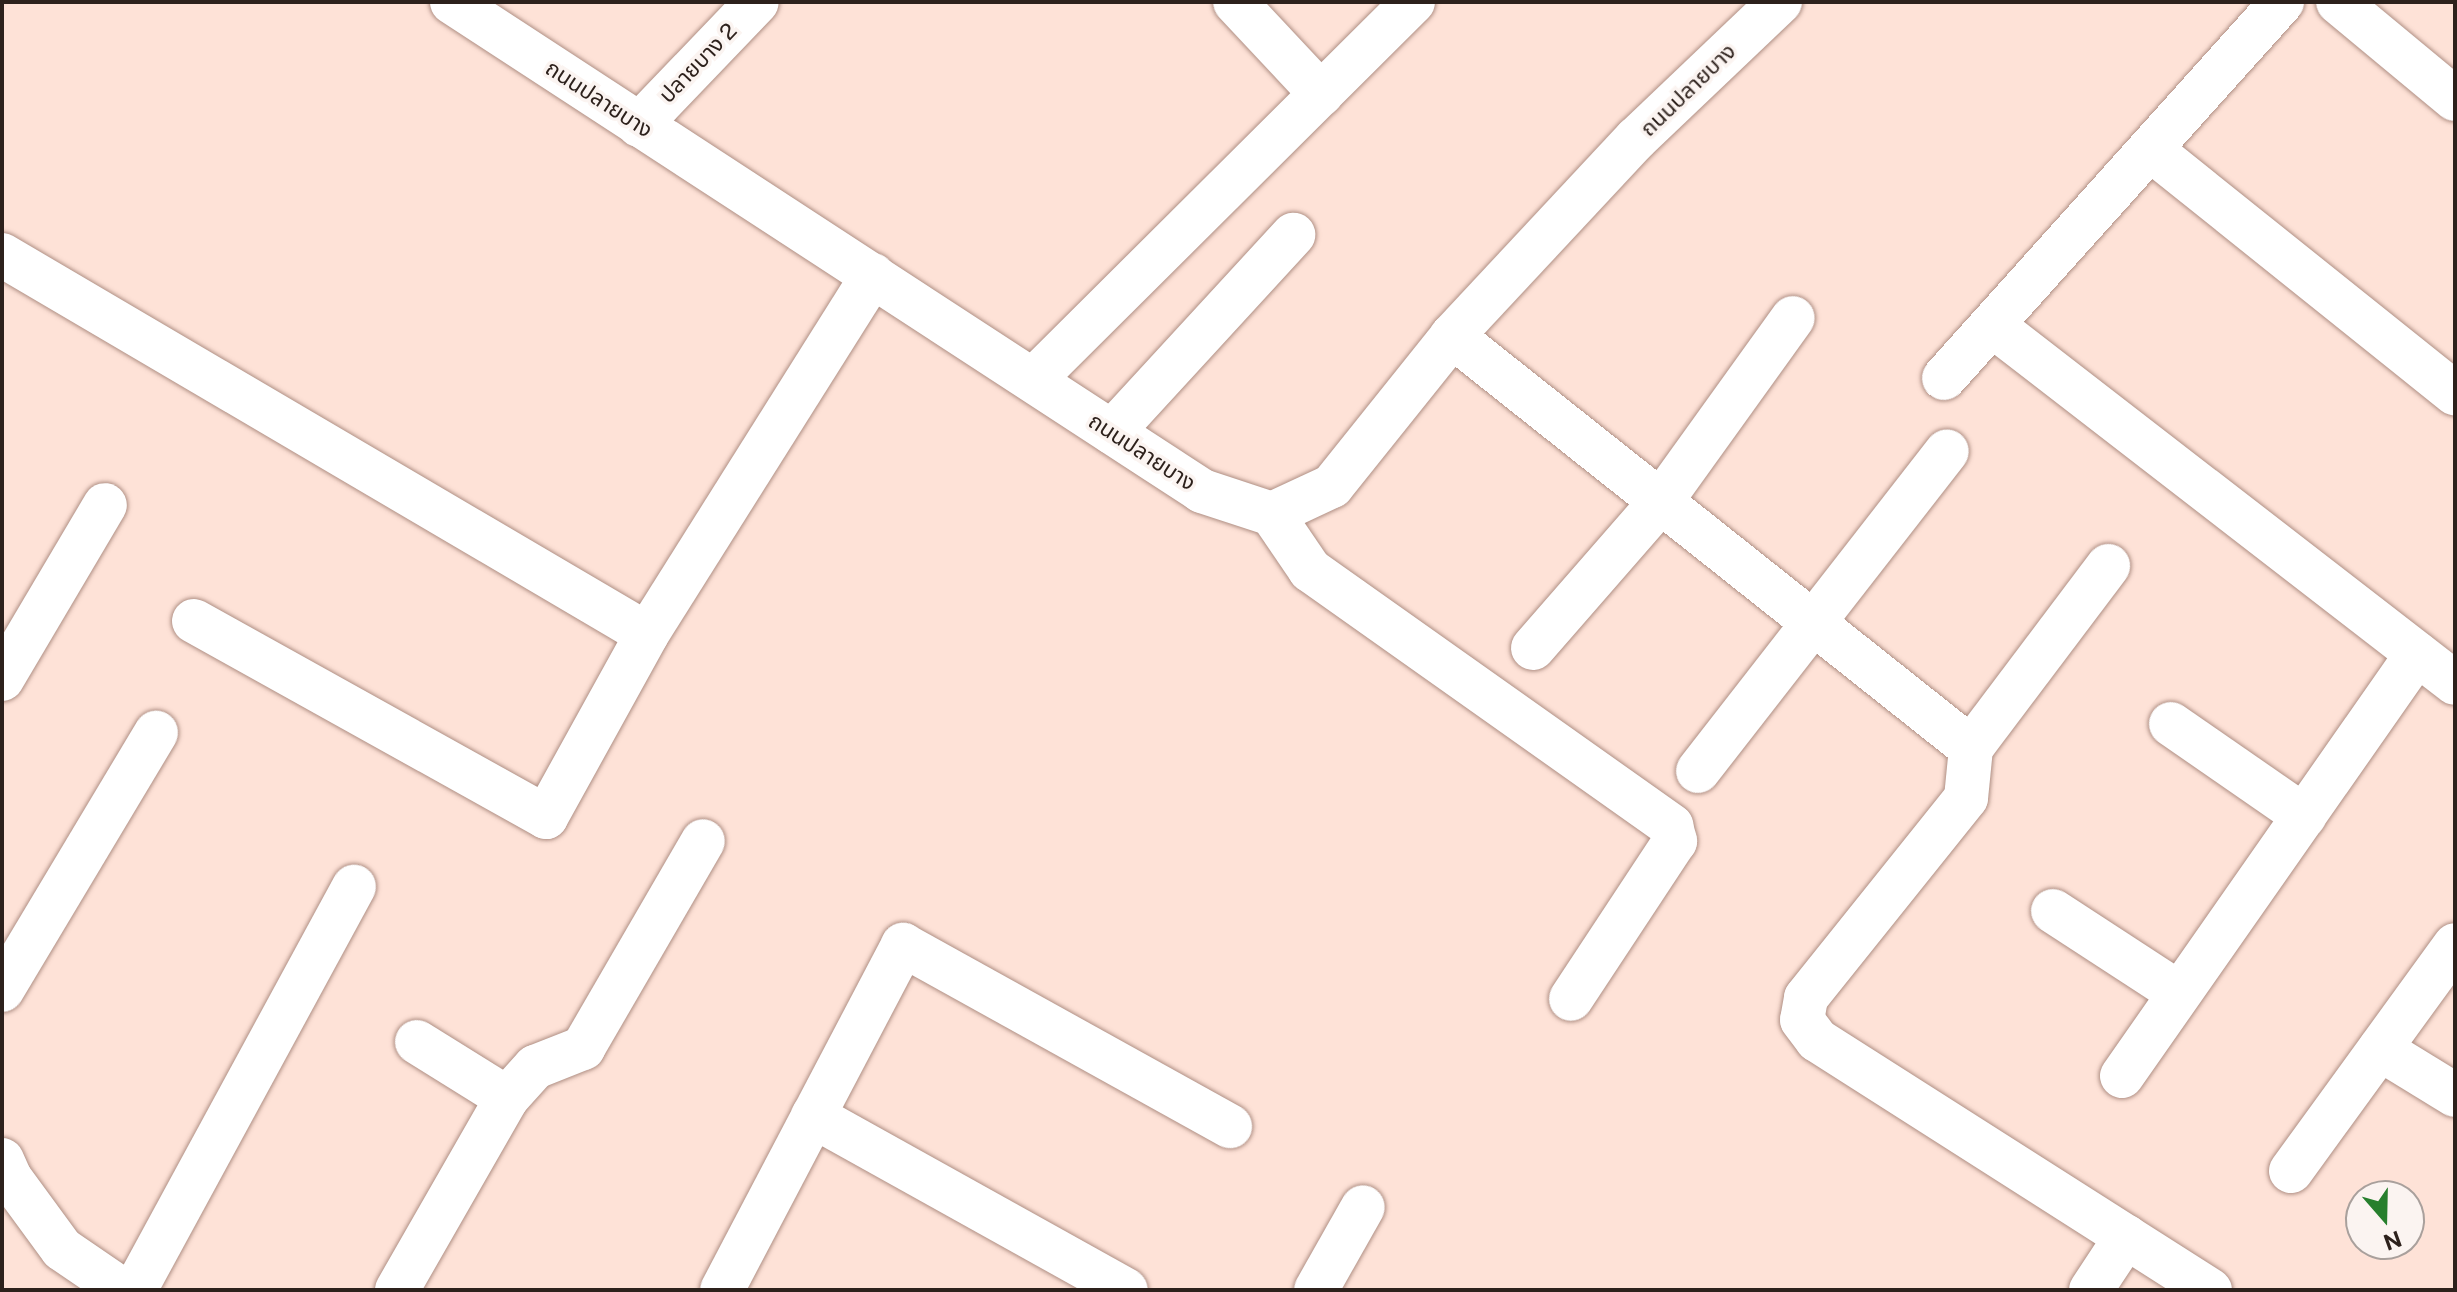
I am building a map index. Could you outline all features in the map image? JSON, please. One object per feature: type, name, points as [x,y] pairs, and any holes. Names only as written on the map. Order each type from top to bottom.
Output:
[{"type":"street","name":"ถนนปลายบาง","points":[[452,2],[1202,491],[1272,514],[1332,486],[1452,336],[1636,139],[1780,2]]},
{"type":"street","name":"ปลายบาง 2","points":[[639,125],[757,2]]},
{"type":"street","points":[[1235,2],[1321,94]]},
{"type":"street","points":[[1033,380],[1413,2]]},
{"type":"street","points":[[1944,378],[2282,2]]},
{"type":"street","points":[[2338,2],[2455,99]]},
{"type":"street","points":[[2150,149],[2455,393]]},
{"type":"street","points":[[1112,432],[1293,235]]},
{"type":"street","points":[[2,255],[647,634]]},
{"type":"street","points":[[194,621],[546,817],[647,634],[873,275]]},
{"type":"street","points":[[1533,648],[1662,500],[1793,318]]},
{"type":"street","points":[[1992,325],[2455,683]]},
{"type":"street","points":[[1452,336],[1971,748]]},
{"type":"street","points":[[1698,771],[1947,451]]},
{"type":"street","points":[[2,679],[105,505]]},
{"type":"street","points":[[1272,514],[1310,570],[1671,826],[1675,841],[1571,999]]},
{"type":"street","points":[[2108,566],[1971,748],[1966,798],[1806,998],[1802,1020],[1817,1040],[2210,1290]]},
{"type":"street","points":[[2122,1076],[2417,654]]},
{"type":"street","points":[[2171,724],[2304,816]]},
{"type":"street","points":[[2,990],[156,733]]},
{"type":"street","points":[[397,1290],[507,1098],[535,1067],[583,1048],[703,841]]},
{"type":"street","points":[[135,1290],[354,887]]},
{"type":"street","points":[[2053,911],[2179,993]]},
{"type":"street","points":[[722,1290],[903,945],[1230,1126]]},
{"type":"street","points":[[2291,1171],[2455,945]]},
{"type":"street","points":[[417,1042],[507,1098]]},
{"type":"street","points":[[2380,1049],[2455,1095]]},
{"type":"street","points":[[813,1116],[1126,1290]]},
{"type":"street","points":[[2,1160],[10,1178],[62,1249],[122,1290]]},
{"type":"street","points":[[1316,1290],[1363,1207]]},
{"type":"street","points":[[2091,1290],[2126,1237]]}]
